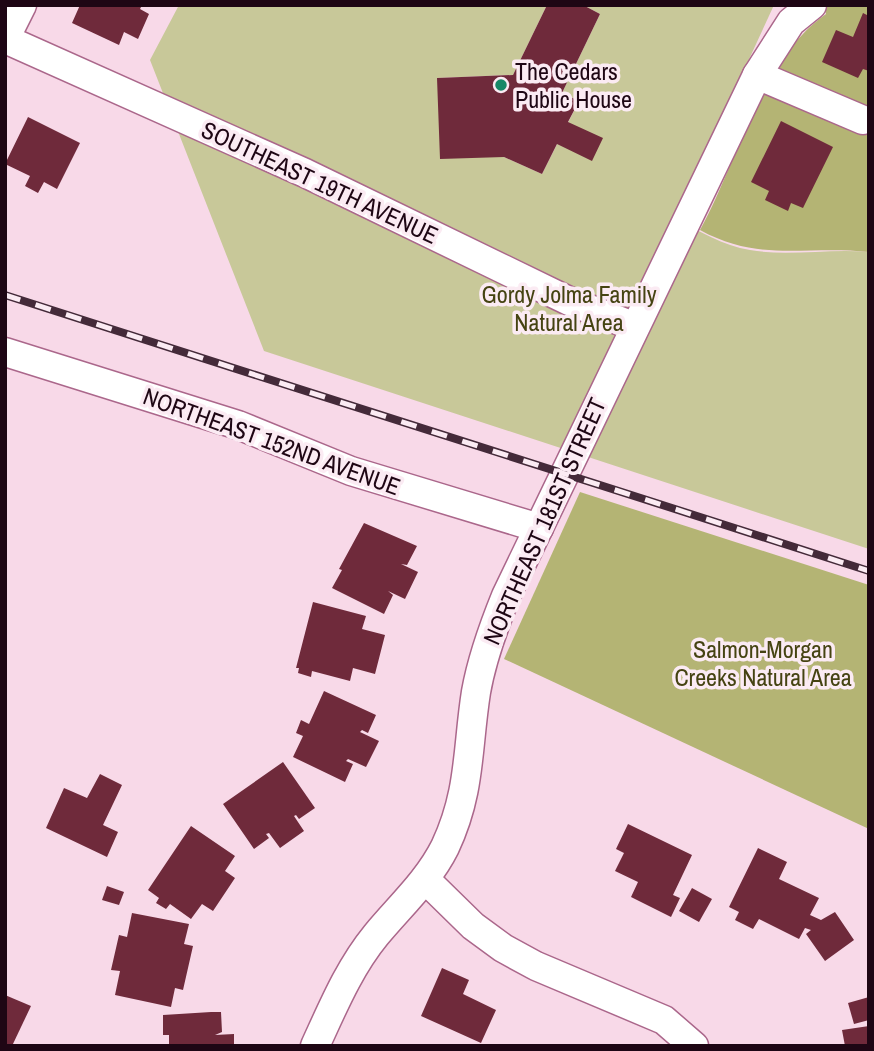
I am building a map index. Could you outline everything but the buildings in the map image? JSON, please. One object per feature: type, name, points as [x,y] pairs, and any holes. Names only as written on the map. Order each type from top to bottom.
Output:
[{"type":"street","points":[[5,39],[22,5]]},
{"type":"street","name":"NORTHEAST 181ST STREET","points":[[315,1046],[349,973],[376,936],[425,879],[444,848],[461,805],[468,777],[476,693],[486,643],[633,327],[757,75],[791,22],[811,5]]},
{"type":"street","name":"SOUTHEAST 19TH AVENUE","points":[[5,39],[304,173],[569,301],[633,327]]},
{"type":"street","points":[[757,75],[863,120]]},
{"type":"street","name":"NORTHEAST 152ND AVENUE","points":[[8,358],[238,425],[351,471],[539,528]]},
{"type":"street","points":[[425,879],[473,926],[503,948],[536,966],[664,1020],[694,1046]]},
{"type":"green space","name":"Gordy Jolma Family Natural Area","points":[[179,5],[547,5],[513,75],[437,78],[504,157],[542,174],[579,101],[562,93],[600,14],[583,5],[774,5],[675,220],[721,241],[750,250],[779,253],[869,252],[869,549],[264,351],[150,60]]},
{"type":"green space","points":[[823,5],[869,5],[869,252],[763,250],[722,240],[700,230],[767,85],[803,34],[826,14]]},
{"type":"green space","name":"Salmon-Morgan Creeks Natural Area","points":[[580,492],[869,585],[869,829],[504,659]]},
{"type":"railway","points":[[5,295],[869,571]]},
{"type":"place","name":"The Cedars Public House","points":[[501,85]]}]
